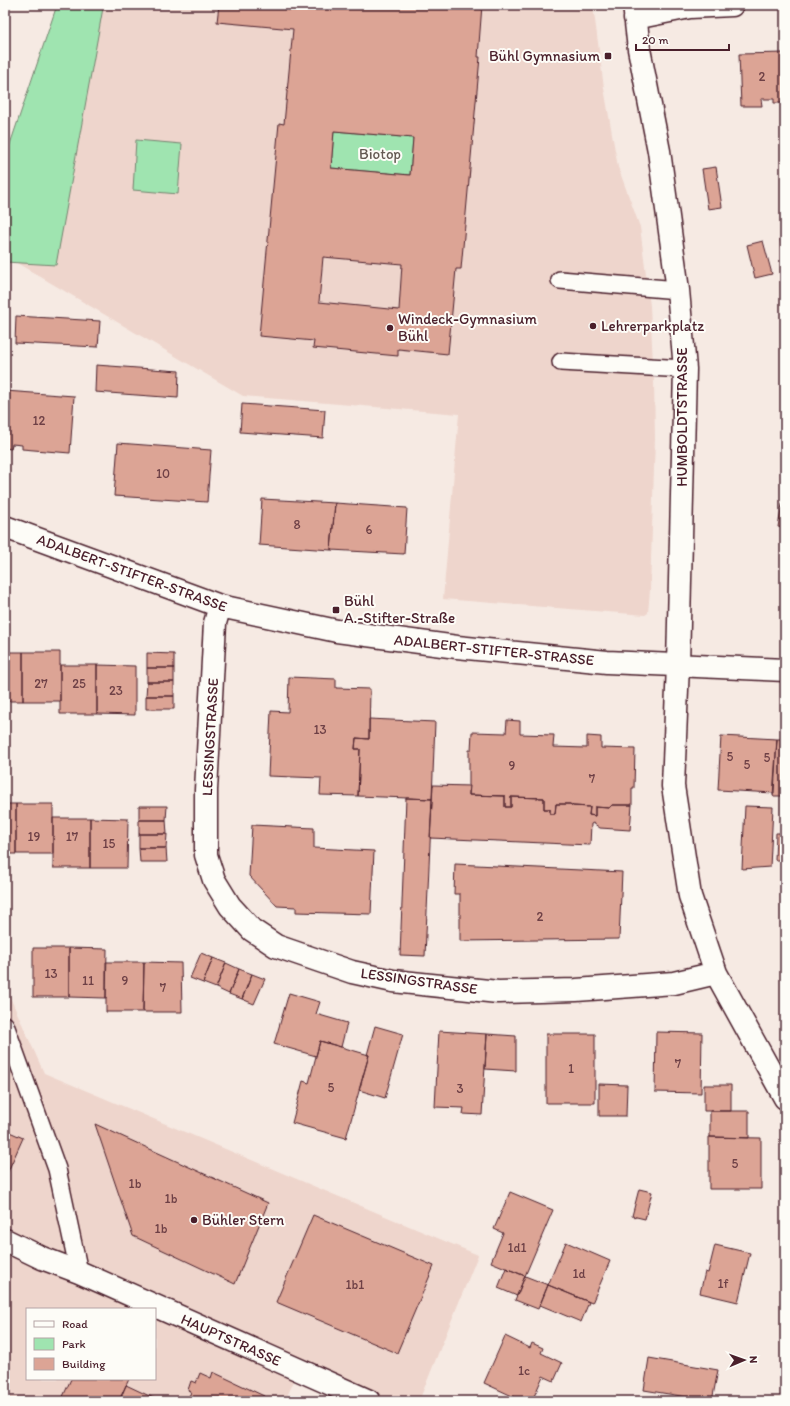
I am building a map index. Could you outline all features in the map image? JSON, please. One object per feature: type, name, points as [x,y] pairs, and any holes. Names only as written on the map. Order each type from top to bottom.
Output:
[{"type":"street","points":[[635,11],[732,5]]},
{"type":"street","name":"HUMBOLDTSTRASSE","points":[[635,11],[639,48],[659,151],[678,290],[685,369],[678,665],[673,786],[690,896],[716,973],[785,1098]]},
{"type":"street","name":"ADALBERT-STIFTER-STRASSE","points":[[5,527],[220,606],[337,631],[457,647],[607,662],[785,670]]},
{"type":"street","name":"LESSINGSTRASSE","points":[[220,606],[215,623],[206,790],[206,855],[214,880],[230,906],[252,930],[276,946],[352,972],[393,981],[498,992],[576,990],[674,982],[716,973]]},
{"type":"street","name":"HAUPTSTRASSE","points":[[5,1240],[42,1258],[78,1272],[369,1401]]},
{"type":"lane","points":[[560,280],[678,290]]},
{"type":"lane","points":[[561,362],[685,369]]},
{"type":"lane","points":[[5,1025],[57,1169],[78,1272]]},
{"type":"shaded area","name":"Windeck-Gymnasium Bühl","points":[[62,5],[593,5],[604,88],[618,167],[640,227],[650,306],[655,438],[648,613],[645,615],[443,599],[459,414],[243,396],[5,256]]},
{"type":"shaded area","points":[[5,986],[44,1073],[478,1255],[419,1401],[390,1401],[302,1363],[285,1401],[5,1401]]},
{"type":"green space","points":[[57,5],[96,5],[103,8],[56,265],[5,262],[5,159]]},
{"type":"green space","name":"Biotop","points":[[334,131],[413,138],[410,175],[331,168]]},
{"type":"green space","points":[[136,140],[182,144],[178,194],[133,190]]},
{"type":"building","points":[[219,5],[482,5],[478,57],[480,57],[461,269],[456,269],[448,354],[398,349],[398,356],[313,348],[314,341],[259,336],[279,123],[284,124],[293,29],[217,22]],"holes":[[[334,131],[413,138],[410,175],[331,168]],[[323,257],[402,264],[399,310],[319,302]]]},
{"type":"building","points":[[785,53],[785,103],[774,103],[774,99],[761,99],[762,106],[741,106],[739,54]]},
{"type":"building","points":[[716,167],[722,207],[708,209],[702,169]]},
{"type":"building","points":[[785,236],[785,258],[780,238]]},
{"type":"building","points":[[763,241],[772,274],[755,278],[747,245]]},
{"type":"building","points":[[16,316],[100,321],[98,347],[15,343]]},
{"type":"building","points":[[96,365],[179,371],[178,398],[95,392]]},
{"type":"building","points":[[5,391],[74,396],[70,453],[22,449],[22,445],[12,444],[11,449],[5,448]]},
{"type":"building","points":[[242,404],[325,410],[323,438],[240,432]]},
{"type":"building","points":[[118,443],[211,450],[207,502],[114,496]]},
{"type":"building","points":[[785,488],[785,528],[778,527]]},
{"type":"building","points":[[262,499],[335,503],[331,550],[259,545]]},
{"type":"building","points":[[335,503],[407,508],[404,554],[331,550]]},
{"type":"building","points":[[5,652],[23,652],[23,701],[5,701]]},
{"type":"building","points":[[23,652],[60,652],[60,701],[23,701]]},
{"type":"building","points":[[147,653],[174,654],[174,668],[147,668]]},
{"type":"building","points":[[60,665],[97,665],[97,714],[60,714]]},
{"type":"building","points":[[97,665],[135,666],[135,715],[97,714]]},
{"type":"building","points":[[147,668],[174,668],[174,682],[147,682]]},
{"type":"building","points":[[289,677],[336,679],[336,688],[370,689],[369,739],[356,738],[355,749],[360,749],[358,796],[320,795],[321,778],[268,776],[271,711],[288,712]]},
{"type":"building","points":[[147,682],[174,682],[174,696],[146,696]]},
{"type":"building","points":[[146,696],[174,696],[174,709],[146,709]]},
{"type":"building","points":[[369,719],[435,722],[432,799],[358,796],[360,749],[355,749],[356,738],[369,739]]},
{"type":"building","points":[[507,720],[520,721],[520,734],[554,735],[553,747],[587,748],[587,736],[601,737],[601,748],[635,749],[632,805],[612,805],[609,808],[595,807],[595,816],[589,815],[590,807],[573,806],[570,804],[556,804],[555,814],[550,814],[550,809],[544,809],[544,798],[511,797],[511,807],[505,807],[505,796],[469,795],[469,750],[471,750],[472,732],[506,733]]},
{"type":"building","points":[[721,736],[777,739],[774,793],[718,790]]},
{"type":"building","points":[[777,739],[785,739],[785,796],[773,796]]},
{"type":"building","points":[[433,785],[470,786],[469,795],[505,796],[505,807],[511,807],[511,797],[544,798],[544,809],[550,809],[550,814],[555,814],[556,804],[570,804],[573,806],[590,807],[589,815],[595,816],[595,807],[609,808],[612,805],[632,805],[630,830],[600,828],[593,823],[591,824],[590,845],[430,838]]},
{"type":"building","points":[[406,798],[432,799],[425,956],[400,955]]},
{"type":"building","points":[[5,804],[16,804],[16,854],[5,854]]},
{"type":"building","points":[[16,804],[53,804],[53,854],[16,854]]},
{"type":"building","points":[[139,806],[167,806],[166,820],[139,820]]},
{"type":"building","points":[[745,806],[773,807],[770,867],[742,869]]},
{"type":"building","points":[[53,818],[90,818],[90,868],[53,868]]},
{"type":"building","points":[[90,818],[128,819],[127,868],[90,868]]},
{"type":"building","points":[[139,820],[166,820],[167,834],[139,834]]},
{"type":"building","points":[[252,825],[314,828],[314,848],[374,851],[371,914],[296,912],[296,907],[277,906],[249,876]]},
{"type":"building","points":[[776,833],[785,833],[785,860],[775,860]]},
{"type":"building","points":[[139,834],[167,834],[166,848],[139,848]]},
{"type":"building","points":[[139,848],[166,848],[167,862],[140,862]]},
{"type":"building","points":[[455,864],[622,872],[619,939],[460,941],[460,894],[454,894]]},
{"type":"building","points":[[33,948],[69,948],[69,997],[33,997]]},
{"type":"building","points":[[69,948],[107,949],[106,998],[69,997]]},
{"type":"building","points":[[201,953],[213,958],[203,983],[190,978]]},
{"type":"building","points":[[213,958],[226,963],[216,988],[203,983]]},
{"type":"building","points":[[106,962],[144,962],[143,1012],[106,1012]]},
{"type":"building","points":[[144,962],[181,963],[182,1012],[143,1012]]},
{"type":"building","points":[[226,963],[239,969],[229,994],[216,988]]},
{"type":"building","points":[[239,969],[252,974],[242,999],[229,994]]},
{"type":"building","points":[[252,974],[265,979],[254,1004],[242,999]]},
{"type":"building","points":[[289,993],[320,1002],[316,1014],[347,1023],[341,1047],[320,1041],[316,1056],[274,1044]]},
{"type":"building","points":[[375,1026],[403,1034],[385,1098],[359,1090],[369,1055],[367,1055]]},
{"type":"building","points":[[439,1031],[487,1034],[482,1115],[463,1114],[464,1108],[435,1107]]},
{"type":"building","points":[[656,1032],[702,1033],[701,1093],[655,1092]]},
{"type":"building","points":[[487,1034],[516,1036],[516,1071],[485,1069]]},
{"type":"building","points":[[546,1034],[595,1034],[595,1103],[546,1103]]},
{"type":"building","points":[[320,1041],[369,1055],[346,1138],[292,1123],[303,1081],[309,1083]]},
{"type":"building","points":[[599,1084],[627,1085],[626,1116],[599,1116]]},
{"type":"building","points":[[704,1085],[731,1085],[731,1111],[704,1111]]},
{"type":"building","points":[[710,1111],[749,1111],[749,1138],[710,1137]]},
{"type":"building","name":"Bühler Stern","points":[[95,1124],[268,1203],[235,1284],[133,1236]]},
{"type":"building","points":[[5,1130],[23,1138],[5,1178]]},
{"type":"building","points":[[709,1137],[761,1138],[761,1189],[709,1189]]},
{"type":"building","points":[[639,1189],[652,1192],[645,1219],[632,1216]]},
{"type":"building","points":[[510,1192],[553,1210],[525,1276],[491,1262],[503,1233],[494,1229]]},
{"type":"building","points":[[313,1215],[434,1266],[397,1353],[276,1302]]},
{"type":"building","points":[[566,1242],[610,1261],[592,1303],[548,1285]]},
{"type":"building","points":[[715,1245],[750,1253],[738,1302],[700,1293],[705,1272],[708,1273]]},
{"type":"building","points":[[506,1268],[525,1276],[517,1296],[498,1288]]},
{"type":"building","points":[[525,1276],[548,1285],[538,1309],[515,1300]]},
{"type":"building","points":[[548,1285],[589,1302],[581,1322],[540,1305]]},
{"type":"building","points":[[505,1336],[530,1348],[532,1343],[543,1348],[541,1353],[562,1363],[554,1381],[543,1376],[532,1401],[523,1401],[484,1383]]},
{"type":"building","points":[[649,1358],[718,1370],[712,1401],[644,1390]]},
{"type":"building","points":[[213,1372],[264,1396],[262,1401],[187,1401],[191,1392],[188,1390],[191,1381],[196,1383],[200,1373],[211,1378]]},
{"type":"building","points":[[71,1380],[129,1380],[119,1401],[61,1401]]},
{"type":"building","points":[[126,1385],[160,1401],[119,1401]]},
{"type":"place","name":"Bühl Gymnasium","points":[[608,56]]},
{"type":"place","name":"Lehrerparkplatz","points":[[593,326]]},
{"type":"place","name":"Windeck-Gymnasium Bühl","points":[[390,328]]},
{"type":"place","name":"Bühl A.-Stifter-Straße","points":[[336,610]]},
{"type":"place","name":"Bühler Stern","points":[[194,1220]]}]
